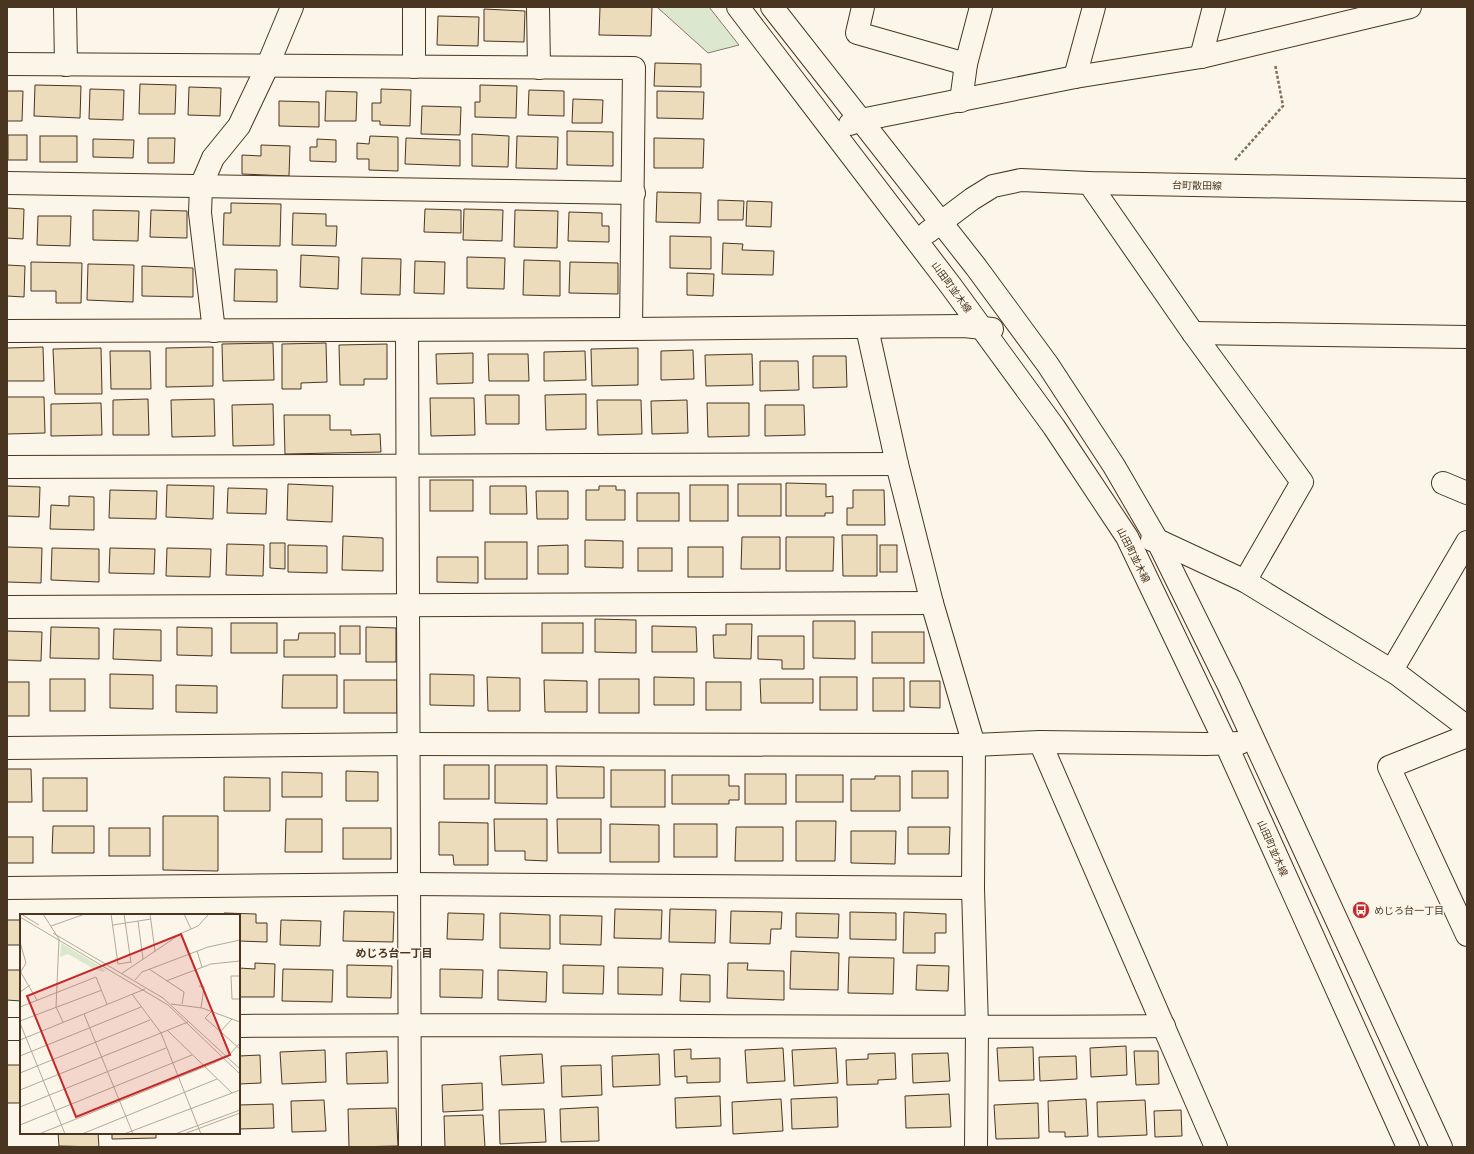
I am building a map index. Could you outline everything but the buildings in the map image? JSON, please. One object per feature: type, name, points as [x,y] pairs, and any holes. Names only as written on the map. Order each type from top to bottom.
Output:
[{"type":"street","points":[[65,7],[66,65]]},
{"type":"street","points":[[214,331],[200,213],[201,186],[213,158],[239,126],[267,67],[292,7]]},
{"type":"street","points":[[414,7],[414,67]]},
{"type":"street","points":[[538,7],[539,68]]},
{"type":"street","name":"山田町並木線","points":[[738,7],[917,240],[1054,428],[1127,537],[1226,744],[1408,1147]]},
{"type":"street","points":[[772,7],[976,267],[1020,329],[1048,365],[1114,466],[1157,540],[1255,742],[1441,1147]]},
{"type":"street","points":[[863,7],[857,33],[966,64]]},
{"type":"street","points":[[962,101],[966,64],[980,7]]},
{"type":"street","points":[[1075,77],[1094,7]]},
{"type":"street","points":[[1201,57],[1214,7]]},
{"type":"street","points":[[834,130],[861,120],[962,101],[1075,77],[1201,57],[1410,7]]},
{"type":"street","points":[[7,64],[267,67],[634,68],[634,193],[631,329]]},
{"type":"street","name":"台町散田線","points":[[917,240],[994,186],[1021,180],[1088,183],[1467,190]]},
{"type":"street","points":[[7,183],[634,193]]},
{"type":"street","points":[[1088,183],[1193,333],[1302,482],[1245,581]]},
{"type":"street","points":[[7,331],[867,328],[964,326],[982,329],[1020,329]]},
{"type":"street","points":[[867,328],[897,464],[932,604],[974,745],[973,888],[977,1028],[976,1147]]},
{"type":"street","points":[[407,330],[410,1147]]},
{"type":"street","points":[[1193,333],[1467,337]]},
{"type":"street","points":[[7,467],[408,467],[897,464]]},
{"type":"street","points":[[1443,483],[1467,493]]},
{"type":"street","points":[[1127,537],[1157,540],[1245,581],[1392,670],[1467,727]]},
{"type":"street","points":[[1392,670],[1467,542]]},
{"type":"street","points":[[7,607],[932,604]]},
{"type":"street","points":[[1466,931],[1389,767],[1467,736]]},
{"type":"street","points":[[7,748],[409,744],[974,745],[1040,742],[1226,744],[1255,742]]},
{"type":"street","points":[[1040,742],[1216,1147]]},
{"type":"street","points":[[7,888],[409,884],[973,888]]},
{"type":"street","points":[[240,1026],[410,1025],[977,1028],[1164,1026]]},
{"type":"street","points":[[7,1029],[20,1029]]},
{"type":"path","points":[[1235,160],[1283,106],[1270,40]]},
{"type":"green space","points":[[657,7],[709,7],[739,45],[708,53]]},
{"type":"place","name":"めじろ台一丁目","points":[[1361,910]]},
{"type":"district","name":"めじろ台一丁目","points":[[394,953]]}]
